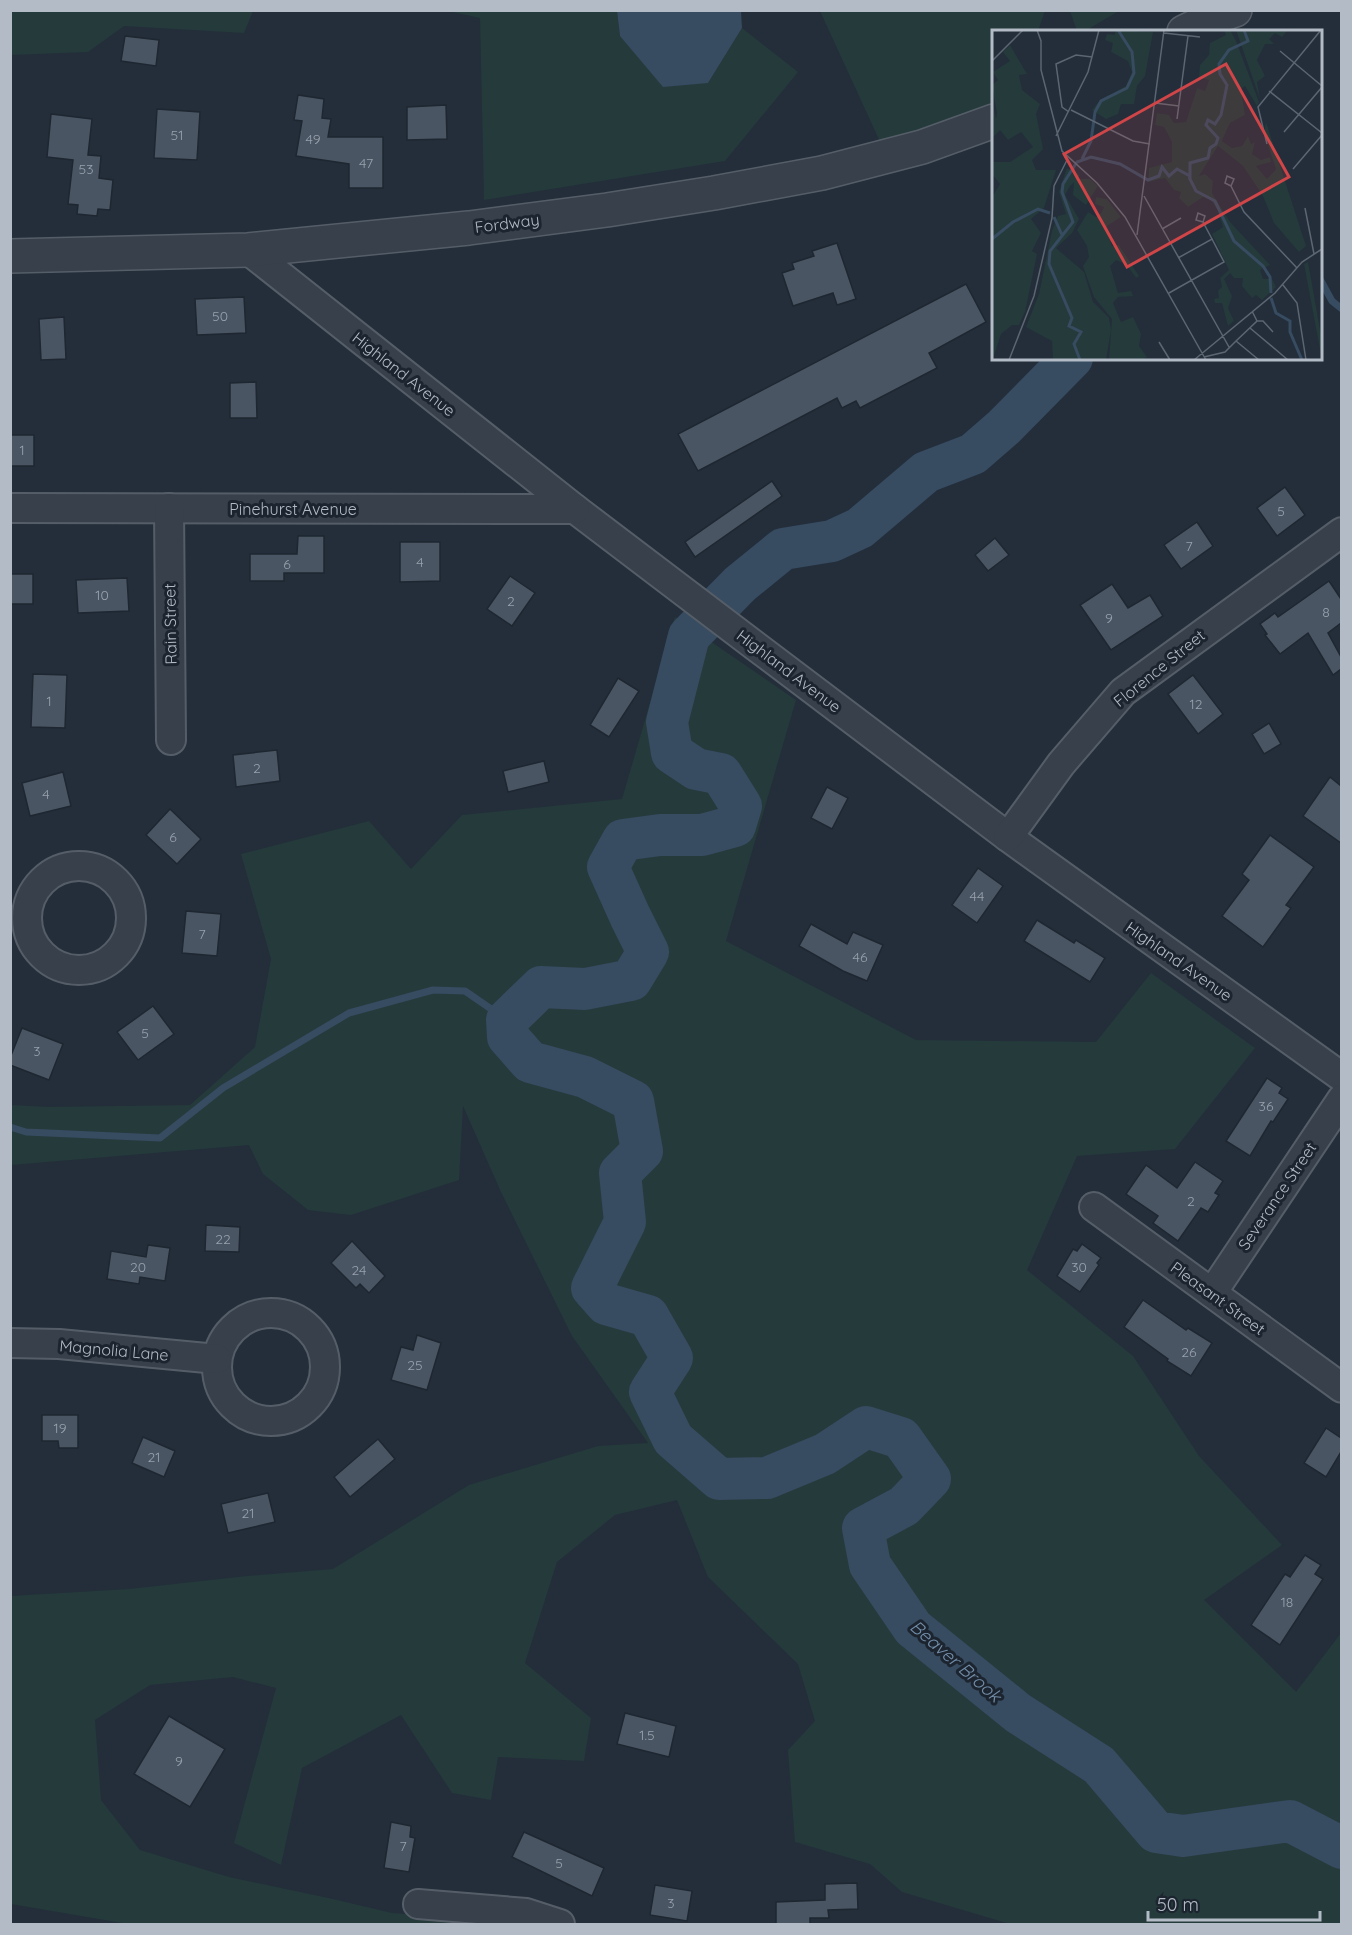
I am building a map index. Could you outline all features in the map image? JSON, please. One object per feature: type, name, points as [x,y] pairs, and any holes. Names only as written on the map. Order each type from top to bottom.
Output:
[{"type":"street","points":[[1189,30],[1225,14]]},
{"type":"street","name":"Fordway","points":[[10,256],[248,250],[468,228],[607,210],[822,173],[915,149],[992,121]]},
{"type":"street","name":"Highland Avenue","points":[[248,250],[575,509],[753,645],[1008,837],[1341,1077]]},
{"type":"street","name":"Pinehurst Avenue","points":[[10,508],[575,509]]},
{"type":"street","name":"Rain Street","points":[[169,508],[171,740]]},
{"type":"street","name":"Florence Street","points":[[1008,837],[1061,764],[1123,692],[1341,532]]},
{"type":"street","name":"Severance Street","points":[[1212,1293],[1341,1100]]},
{"type":"street","name":"Pleasant Street","points":[[1094,1207],[1341,1388]]},
{"type":"street","name":"Magnolia Lane","points":[[10,1343],[59,1344],[218,1359]]},
{"type":"street","points":[[418,1904],[526,1913],[560,1924]]},
{"type":"green space","points":[[1070,10],[1119,11],[1087,30],[1077,30]]},
{"type":"green space","points":[[10,11],[253,11],[244,33],[124,26],[88,52],[11,55]]},
{"type":"green space","points":[[448,11],[617,11],[620,36],[708,83],[742,28],[798,72],[725,161],[484,200],[480,18]]},
{"type":"green space","points":[[820,11],[1045,11],[1038,30],[992,30],[992,101],[988,107],[882,146]]},
{"type":"green space","points":[[675,617],[796,700],[726,941],[916,1040],[1096,1042],[1151,973],[1255,1048],[1175,1149],[1077,1156],[1027,1270],[1133,1356],[1199,1456],[1282,1545],[1204,1600],[1296,1692],[1341,1633],[1341,1924],[1010,1924],[902,1892],[870,1864],[795,1842],[788,1750],[815,1721],[798,1664],[708,1577],[677,1500],[615,1515],[557,1562],[525,1663],[591,1718],[584,1761],[498,1757],[491,1800],[452,1793],[401,1715],[302,1768],[281,1865],[234,1843],[276,1688],[233,1677],[150,1685],[95,1720],[101,1800],[140,1850],[229,1877],[392,1913],[534,1924],[128,1924],[11,1904],[11,1596],[129,1589],[333,1569],[469,1485],[598,1446],[648,1443],[572,1336],[501,1192],[463,1106],[459,1180],[351,1215],[308,1210],[263,1174],[249,1145],[11,1165],[11,1105],[49,1107],[190,1105],[255,1047],[271,959],[241,854],[369,821],[411,869],[462,815],[622,799]]},
{"type":"water","points":[[617,11],[741,11],[742,28],[708,83],[663,87],[620,36]]},
{"type":"building","points":[[125,36],[159,40],[156,66],[121,61]]},
{"type":"building","points":[[298,95],[324,99],[322,118],[331,119],[328,137],[383,137],[383,188],[349,188],[349,164],[296,156],[302,121],[294,120]]},
{"type":"building","points":[[446,105],[447,139],[407,140],[407,107]]},
{"type":"building","points":[[157,109],[200,112],[197,160],[154,158]]},
{"type":"building","points":[[51,114],[92,119],[88,155],[101,156],[99,178],[113,180],[110,210],[98,209],[97,216],[77,214],[78,205],[68,204],[73,160],[47,157]]},
{"type":"building","points":[[837,243],[856,299],[837,305],[833,293],[793,306],[782,273],[794,269],[792,263],[814,256],[812,251]]},
{"type":"building","points":[[966,284],[986,322],[929,353],[937,368],[860,408],[856,401],[842,408],[837,398],[698,471],[678,434]]},
{"type":"building","points":[[244,297],[246,333],[197,335],[195,299]]},
{"type":"building","points":[[64,317],[66,359],[41,360],[39,319]]},
{"type":"building","points":[[256,382],[257,418],[230,418],[230,383]]},
{"type":"building","points":[[10,435],[34,435],[34,466],[10,466]]},
{"type":"building","points":[[772,481],[782,496],[695,557],[685,542]]},
{"type":"building","points":[[1285,487],[1305,515],[1277,536],[1257,508]]},
{"type":"building","points":[[1197,522],[1213,546],[1181,569],[1164,545]]},
{"type":"building","points":[[298,536],[324,536],[324,573],[284,573],[284,581],[250,581],[250,554],[297,554]]},
{"type":"building","points":[[995,538],[1009,555],[988,571],[975,555]]},
{"type":"building","points":[[400,542],[440,542],[440,581],[400,582]]},
{"type":"building","points":[[10,574],[33,574],[33,604],[10,604]]},
{"type":"building","points":[[510,576],[535,593],[512,626],[487,609]]},
{"type":"building","points":[[127,578],[129,611],[78,613],[76,580]]},
{"type":"building","points":[[1329,581],[1341,599],[1341,623],[1328,633],[1341,657],[1341,669],[1333,675],[1308,633],[1280,654],[1265,635],[1267,634],[1260,624],[1275,613],[1278,617]]},
{"type":"building","points":[[1112,584],[1128,608],[1150,595],[1163,616],[1111,650],[1080,605]]},
{"type":"building","points":[[33,674],[67,675],[65,728],[31,727]]},
{"type":"building","points":[[1193,675],[1223,714],[1198,734],[1168,694]]},
{"type":"building","points":[[618,678],[639,691],[609,737],[590,725]]},
{"type":"building","points":[[1269,723],[1281,744],[1264,754],[1252,734]]},
{"type":"building","points":[[277,750],[280,781],[236,787],[233,755]]},
{"type":"building","points":[[544,761],[549,782],[508,792],[503,771]]},
{"type":"building","points":[[63,772],[71,806],[30,816],[22,783]]},
{"type":"building","points":[[1330,777],[1341,786],[1341,843],[1303,816]]},
{"type":"building","points":[[827,787],[848,798],[832,829],[811,818]]},
{"type":"building","points":[[170,809],[201,839],[177,864],[146,835]]},
{"type":"building","points":[[1270,835],[1314,867],[1286,905],[1291,908],[1263,947],[1222,916],[1249,880],[1242,874]]},
{"type":"building","points":[[978,868],[1003,886],[977,923],[952,905]]},
{"type":"building","points":[[186,911],[221,914],[217,956],[182,953]]},
{"type":"building","points":[[1037,920],[1074,943],[1076,940],[1105,958],[1090,982],[1024,941]]},
{"type":"building","points":[[811,924],[847,944],[853,932],[883,945],[867,981],[843,971],[799,946]]},
{"type":"building","points":[[153,1006],[174,1034],[138,1060],[117,1032]]},
{"type":"building","points":[[22,1028],[63,1044],[49,1080],[10,1065],[10,1058]]},
{"type":"building","points":[[1267,1078],[1282,1088],[1279,1093],[1288,1099],[1273,1122],[1271,1121],[1250,1156],[1226,1141]]},
{"type":"building","points":[[1195,1162],[1223,1181],[1215,1193],[1219,1195],[1208,1212],[1201,1208],[1178,1241],[1153,1223],[1158,1216],[1126,1194],[1146,1165],[1177,1188]]},
{"type":"building","points":[[206,1225],[240,1227],[239,1252],[205,1251]]},
{"type":"building","points":[[352,1241],[385,1276],[369,1293],[360,1284],[356,1288],[331,1263]]},
{"type":"building","points":[[1082,1244],[1101,1258],[1097,1263],[1099,1265],[1080,1292],[1057,1276],[1073,1249],[1077,1251]]},
{"type":"building","points":[[148,1245],[170,1248],[165,1281],[140,1277],[139,1284],[107,1279],[111,1251],[146,1257]]},
{"type":"building","points":[[1143,1300],[1186,1330],[1188,1328],[1212,1343],[1191,1376],[1167,1361],[1168,1359],[1124,1327]]},
{"type":"building","points":[[417,1335],[441,1343],[427,1390],[391,1380],[401,1347],[413,1350]]},
{"type":"building","points":[[42,1415],[78,1415],[78,1448],[59,1448],[58,1441],[42,1441]]},
{"type":"building","points":[[1326,1428],[1341,1438],[1341,1452],[1326,1477],[1304,1463]]},
{"type":"building","points":[[143,1437],[175,1451],[164,1477],[132,1463]]},
{"type":"building","points":[[378,1439],[395,1459],[350,1497],[334,1477]]},
{"type":"building","points":[[268,1493],[275,1522],[228,1533],[221,1504]]},
{"type":"building","points":[[1305,1555],[1321,1565],[1315,1574],[1323,1579],[1280,1645],[1251,1625],[1285,1574],[1290,1577]]},
{"type":"building","points":[[625,1713],[676,1726],[669,1757],[617,1744]]},
{"type":"building","points":[[169,1716],[225,1749],[190,1807],[134,1774]]},
{"type":"building","points":[[391,1822],[411,1826],[410,1837],[415,1838],[409,1872],[384,1868]]},
{"type":"building","points":[[524,1832],[604,1868],[592,1896],[512,1857]]},
{"type":"building","points":[[857,1883],[858,1909],[828,1910],[829,1918],[810,1918],[810,1924],[776,1924],[776,1902],[825,1900],[825,1884]]},
{"type":"building","points":[[655,1885],[692,1891],[687,1921],[650,1915]]},
{"type":"waterway","points":[[1322,283],[1332,301],[1342,309]]},
{"type":"waterway","name":"Beaver Brook","points":[[1070,360],[1004,427],[973,454],[926,472],[860,528],[832,541],[783,549],[740,584],[689,636],[667,722],[672,753],[696,769],[721,774],[741,806],[735,826],[702,835],[660,835],[623,840],[608,867],[648,952],[631,980],[585,989],[541,987],[507,1020],[508,1037],[530,1062],[585,1077],[633,1101],[642,1151],[620,1173],[625,1222],[592,1288],[606,1304],[648,1316],[672,1358],[650,1392],[673,1439],[719,1479],[767,1478],[825,1454],[866,1427],[901,1438],[930,1479],[904,1506],[863,1528],[870,1565],[913,1628],[1018,1713],[1099,1765],[1156,1832],[1183,1836],[1290,1821],[1342,1848]]},
{"type":"waterway","points":[[10,1127],[26,1132],[160,1138],[223,1088],[349,1013],[433,990],[465,991],[507,1020]]}]
